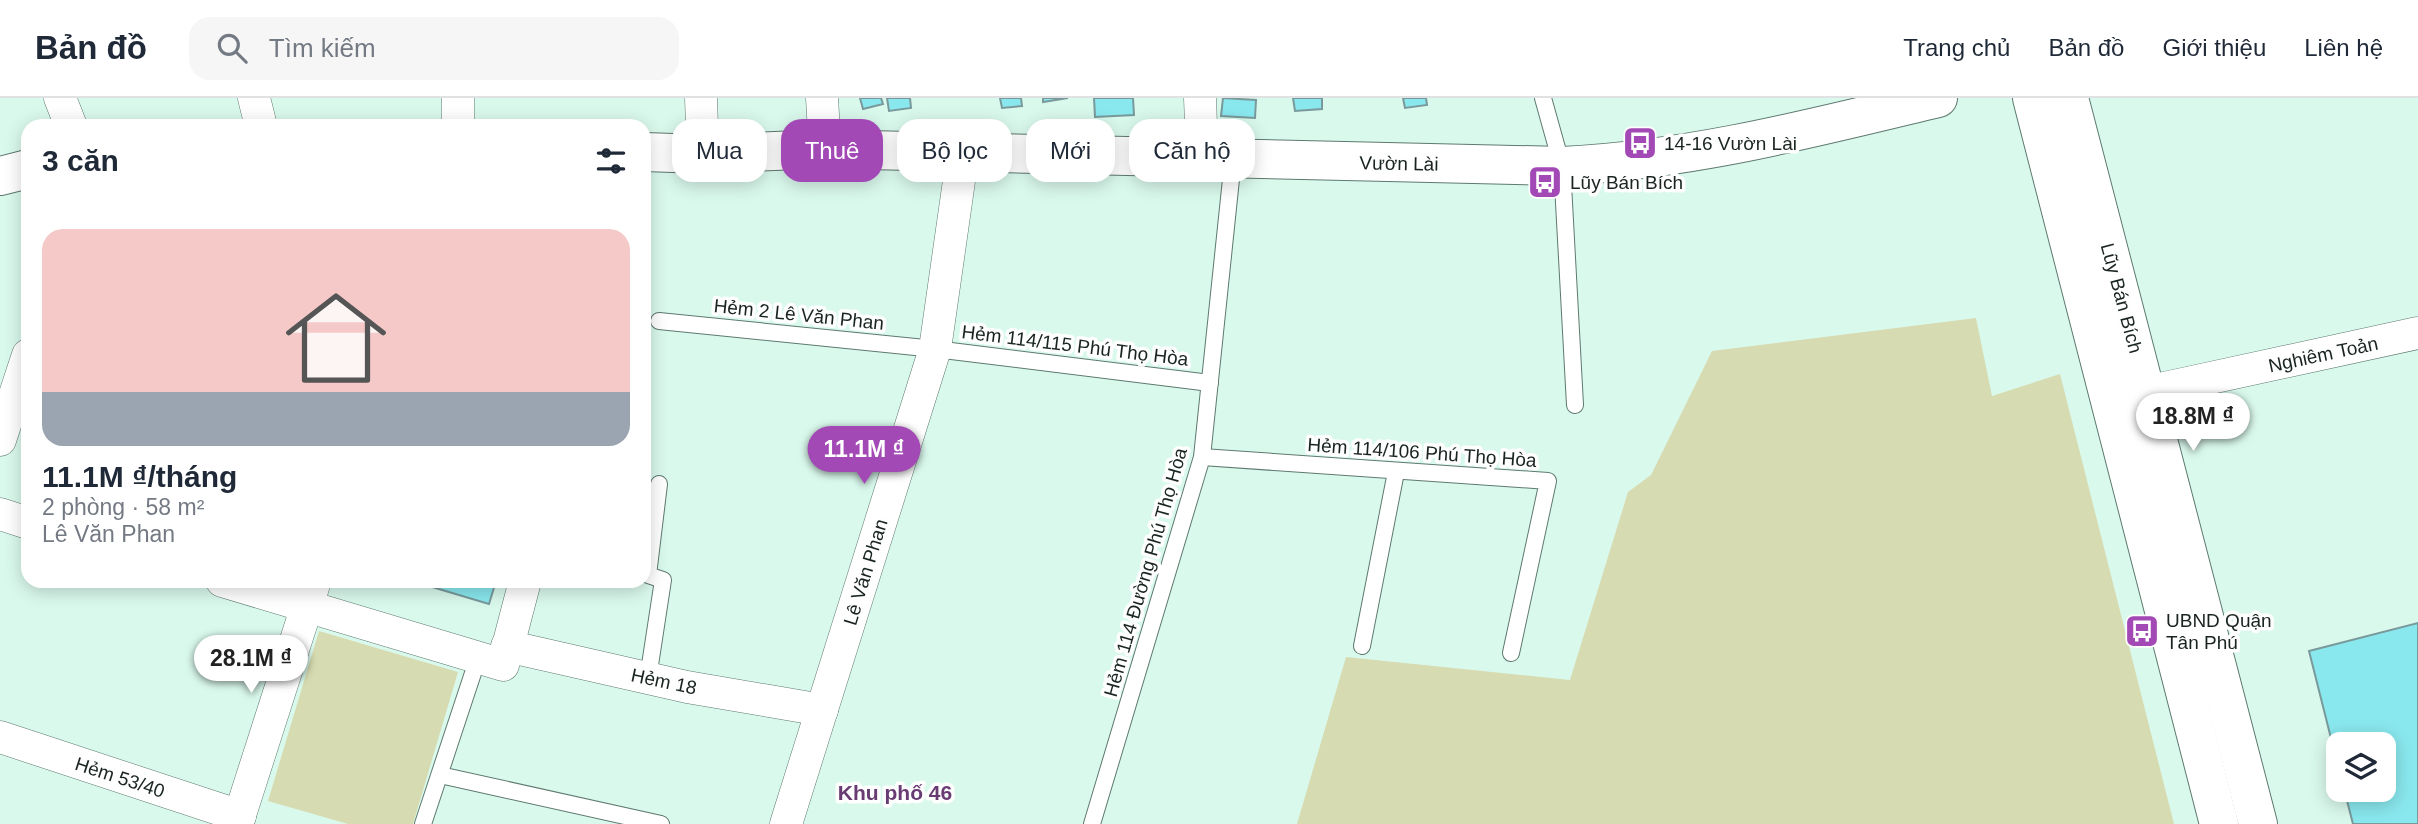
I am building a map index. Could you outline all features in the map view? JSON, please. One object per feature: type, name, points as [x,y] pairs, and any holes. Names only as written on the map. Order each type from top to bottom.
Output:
[{"type":"main road","name":"Vườn Lài","points":[[1255,160],[1562,166],[1628,162],[1739,145],[1938,98]]},
{"type":"main road","name":"Lũy Bán Bích","points":[[2032,98],[2219,824]]},
{"type":"main road","name":"Lũy Bán Bích","points":[[2070,98],[2258,824]]},
{"type":"main road","name":"Vườn Lài","points":[[651,152],[672,153]]},
{"type":"main road","name":"Vườn Lài","points":[[1012,154],[1129,157]]},
{"type":"main road","points":[[0,176],[21,171]]},
{"type":"street","points":[[60,98],[68,119]]},
{"type":"street","points":[[254,98],[259,119]]},
{"type":"street","points":[[458,98],[458,119]]},
{"type":"street","points":[[701,98],[702,119]]},
{"type":"street","points":[[822,98],[823,119]]},
{"type":"street","name":"Lê Văn Phan","points":[[786,824],[935,349],[959,182]]},
{"type":"street","name":"Nghiêm Toản","points":[[2146,392],[2418,333]]},
{"type":"street","points":[[0,440],[21,376]]},
{"type":"street","points":[[0,514],[21,521]]},
{"type":"street","points":[[270,588],[311,594],[478,658],[503,665],[523,588]]},
{"type":"street","points":[[238,820],[311,594]]},
{"type":"street","name":"Hẻm 18","points":[[507,646],[648,678],[821,710]]},
{"type":"street","name":"Hẻm 53/40","points":[[0,737],[238,820]]},
{"type":"lane","points":[[1543,98],[1562,166],[1575,405]]},
{"type":"lane","name":"Hẻm 114 Đường Phú Thọ Hòa","points":[[1092,824],[1202,457],[1231,182]]},
{"type":"lane","name":"Hẻm 2 Lê Văn Phan","points":[[659,321],[935,349]]},
{"type":"lane","name":"Hẻm 114/115 Phú Thọ Hòa","points":[[935,349],[1210,383]]},
{"type":"lane","name":"Hẻm 114/106 Phú Thọ Hòa","points":[[1202,457],[1548,481],[1511,653]]},
{"type":"lane","points":[[1362,646],[1396,472]]},
{"type":"lane","points":[[651,550],[659,484]]},
{"type":"lane","points":[[648,678],[663,580],[651,576]]},
{"type":"lane","points":[[423,824],[478,658]]},
{"type":"lane","points":[[440,775],[661,824]]},
{"type":"green space","points":[[1976,318],[1992,396],[2060,374],[2174,824],[1297,824],[1346,657],[1570,680],[1628,492],[1651,475],[1712,351]]},
{"type":"green space","points":[[319,631],[458,672],[413,824],[348,824],[268,801]]},
{"type":"building","points":[[860,98],[881,98],[883,104],[863,109]]},
{"type":"building","points":[[887,98],[910,98],[911,108],[889,111]]},
{"type":"building","points":[[1000,98],[1021,98],[1022,106],[1002,108]]},
{"type":"building","points":[[1043,98],[1068,98],[1043,102]]},
{"type":"building","points":[[1094,98],[1133,98],[1134,115],[1095,117]]},
{"type":"building","points":[[1223,98],[1256,100],[1255,118],[1221,116]]},
{"type":"building","points":[[1293,98],[1322,98],[1322,109],[1295,111]]},
{"type":"building","points":[[1403,98],[1426,98],[1427,105],[1405,108]]},
{"type":"building","points":[[435,588],[494,588],[489,604]]},
{"type":"building","points":[[2418,623],[2418,824],[2353,824],[2347,802],[2396,802],[2396,732],[2329,732],[2309,651]]},
{"type":"place","name":"14-16 Vườn Lài","points":[[1640,143]]},
{"type":"place","name":"Lũy Bán Bích","points":[[1545,182]]},
{"type":"place","name":"UBND Quận Tân Phú","points":[[2142,631]]},
{"type":"district","name":"Khu phố 46","points":[[895,793]]}]
